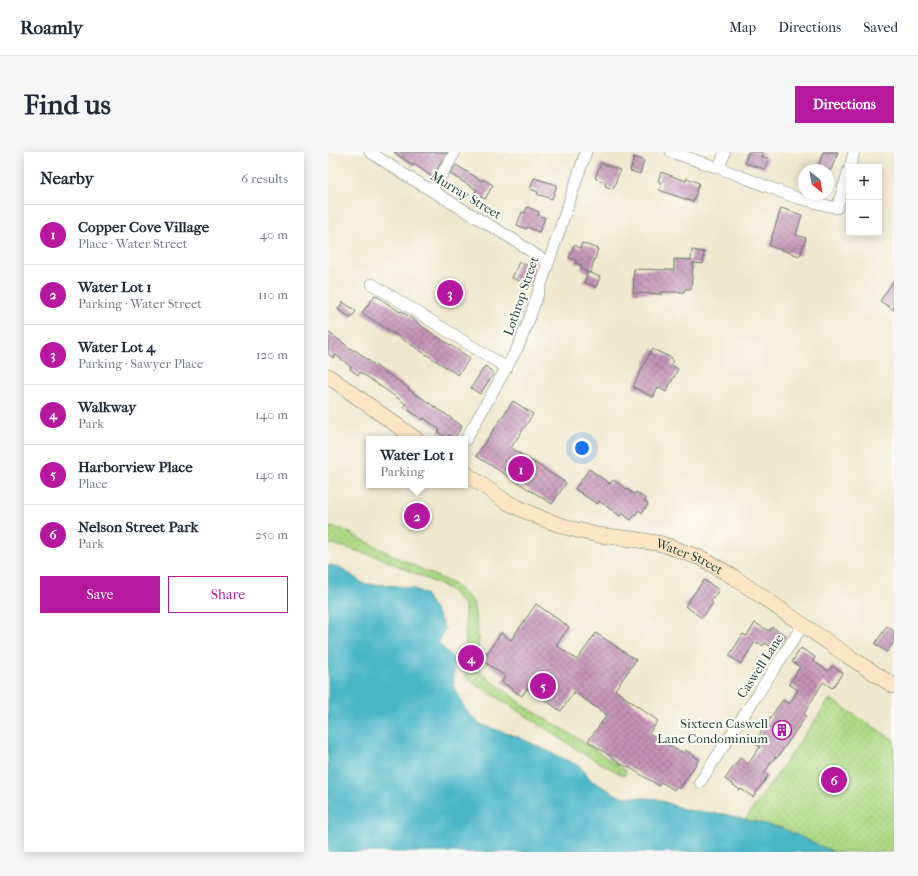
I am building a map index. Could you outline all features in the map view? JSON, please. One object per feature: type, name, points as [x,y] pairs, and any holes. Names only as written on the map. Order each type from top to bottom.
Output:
[{"type":"main road","points":[[328,376],[412,436]]},
{"type":"main road","name":"Water Street","points":[[468,475],[505,501],[543,519],[597,535],[662,544],[703,559],[735,578],[894,686]]},
{"type":"street","name":"Murray Street","points":[[370,152],[402,173],[511,238],[548,263]]},
{"type":"street","points":[[432,191],[455,152]]},
{"type":"street","name":"Lothrop Street","points":[[468,436],[518,347],[529,320],[586,152]]},
{"type":"street","points":[[671,152],[719,168],[797,198],[837,208],[846,178]]},
{"type":"street","points":[[719,168],[725,152]]},
{"type":"street","points":[[850,164],[854,152]]},
{"type":"street","points":[[372,284],[507,368]]},
{"type":"street","name":"Caswell Lane","points":[[700,782],[803,625]]},
{"type":"green space","points":[[328,527],[342,529],[453,584],[473,602],[479,638],[475,668],[526,707],[579,739],[626,771],[624,776],[581,752],[466,678],[465,606],[449,589],[378,557],[333,544],[328,544]]},
{"type":"green space","points":[[830,699],[894,740],[894,852],[833,852],[829,849],[745,820]]},
{"type":"water","points":[[328,565],[340,567],[364,584],[413,588],[425,594],[445,629],[438,642],[453,658],[453,685],[465,709],[480,724],[516,736],[579,766],[592,781],[619,796],[657,799],[686,810],[723,814],[782,828],[833,852],[328,852]]},
{"type":"building","points":[[394,152],[447,152],[432,177],[414,164],[413,166]]},
{"type":"building","points":[[748,152],[763,152],[762,157],[768,158],[765,169],[745,163]]},
{"type":"building","points":[[823,152],[838,152],[833,164],[819,164]]},
{"type":"building","points":[[634,157],[644,161],[640,174],[630,171]]},
{"type":"building","points":[[601,163],[620,170],[613,189],[605,186],[606,183],[595,178]]},
{"type":"building","points":[[456,165],[482,181],[483,179],[493,185],[485,199],[475,193],[477,190],[450,174]]},
{"type":"building","points":[[661,172],[686,181],[687,178],[699,183],[693,202],[659,190],[662,183],[658,181]]},
{"type":"building","points":[[534,178],[557,185],[552,199],[537,194],[538,192],[530,189]]},
{"type":"building","points":[[527,207],[539,212],[538,215],[545,218],[539,232],[517,225],[522,212],[525,213]]},
{"type":"building","points":[[781,208],[802,215],[796,235],[806,238],[800,256],[769,246]]},
{"type":"building","points":[[582,243],[598,249],[590,273],[581,269],[582,265],[575,263],[576,260],[569,258],[574,245],[580,248]]},
{"type":"building","points":[[692,250],[704,252],[703,264],[693,263],[691,289],[685,289],[684,292],[662,292],[662,294],[633,293],[634,269],[674,270],[674,259],[691,260]]},
{"type":"building","points":[[519,262],[537,269],[530,285],[512,278]]},
{"type":"building","points":[[588,272],[600,277],[596,287],[584,282]]},
{"type":"building","points":[[894,280],[894,310],[880,301]]},
{"type":"building","points":[[375,295],[470,358],[458,375],[362,313]]},
{"type":"building","points":[[343,302],[356,311],[351,318],[338,309]]},
{"type":"building","points":[[328,332],[462,426],[456,436],[444,436],[438,432],[440,430],[424,418],[423,420],[404,407],[406,404],[360,372],[358,375],[350,369],[351,367],[336,355],[333,358],[328,354]]},
{"type":"building","points":[[652,349],[672,358],[671,360],[673,361],[671,365],[678,369],[666,392],[658,387],[653,397],[633,387]]},
{"type":"building","points":[[485,366],[494,373],[480,394],[471,388]]},
{"type":"building","points":[[513,401],[533,414],[511,448],[566,483],[552,504],[476,456]]},
{"type":"building","points":[[589,469],[610,484],[613,480],[634,494],[636,492],[646,499],[644,501],[648,504],[642,513],[639,510],[631,520],[622,513],[620,516],[599,501],[597,504],[575,489]]},
{"type":"building","points":[[704,580],[719,590],[711,601],[713,603],[702,618],[685,606]]},
{"type":"building","points":[[536,604],[569,627],[556,645],[577,660],[596,633],[636,660],[615,690],[658,721],[649,733],[680,752],[684,753],[685,750],[699,759],[680,789],[676,787],[674,790],[661,782],[659,786],[627,766],[626,767],[588,741],[607,715],[574,692],[561,711],[527,688],[522,696],[502,682],[505,676],[482,660],[501,633],[511,640]]},
{"type":"building","points":[[755,623],[769,631],[772,627],[786,636],[777,650],[765,643],[763,646],[758,642],[757,644],[754,643],[741,664],[729,656],[743,634],[747,636]]},
{"type":"building","points":[[887,626],[894,631],[894,642],[887,652],[875,644]]},
{"type":"building","points":[[801,648],[815,657],[813,661],[828,671],[832,666],[843,673],[832,688],[823,682],[804,714],[806,716],[777,758],[775,757],[764,773],[768,776],[753,797],[725,779],[740,758],[748,764],[760,747],[754,743],[777,708],[783,700],[789,704],[798,690],[789,684],[800,667],[792,662]]},
{"type":"place","name":"Water Lot 4","points":[[450,293]]},
{"type":"place","name":"Copper Cove Village","points":[[521,469]]},
{"type":"place","name":"Water Lot 1","points":[[417,516]]},
{"type":"place","name":"Walkway","points":[[471,658]]},
{"type":"place","name":"Harborview Place","points":[[543,686]]},
{"type":"place","name":"Sixteen Caswell Lane Condominium","points":[[782,730]]},
{"type":"place","name":"Nelson Street Park","points":[[834,780]]}]
